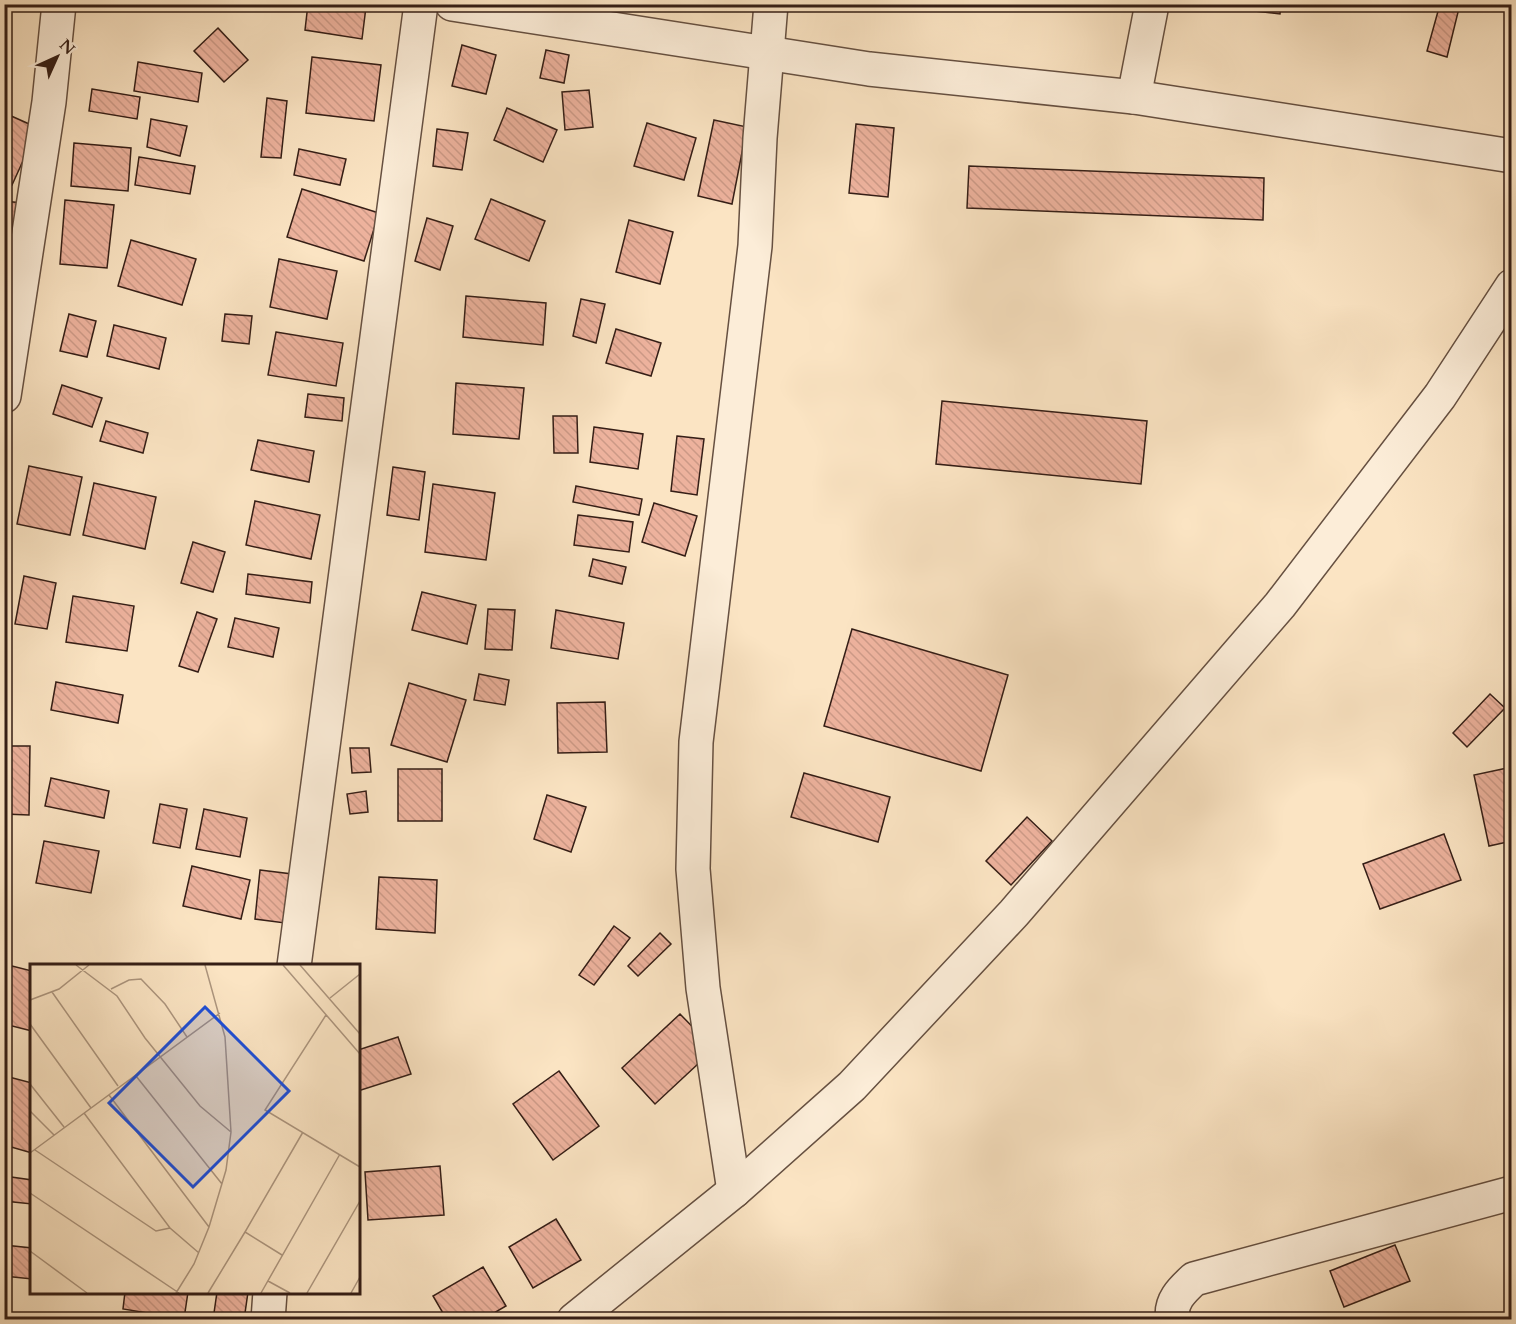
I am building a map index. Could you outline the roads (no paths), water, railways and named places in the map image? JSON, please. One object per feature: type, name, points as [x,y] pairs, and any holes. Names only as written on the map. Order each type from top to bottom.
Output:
[{"type":"street","points":[[4,396],[49,102],[59,4]]},
{"type":"street","points":[[294,964],[421,4]]},
{"type":"street","points":[[452,4],[868,69],[1134,97],[1512,156]]},
{"type":"street","points":[[734,1191],[703,988],[693,869],[696,742],[755,246],[771,4]]},
{"type":"street","points":[[1134,97],[1152,4]]},
{"type":"street","points":[[574,1320],[734,1191],[852,1086],[1022,904],[1272,614],[1440,396],[1512,286]]},
{"type":"street","points":[[1173,1320],[1171,1312],[1179,1292],[1194,1279],[1512,1193]]},
{"type":"street","points":[[268,1320],[270,1294]]}]
